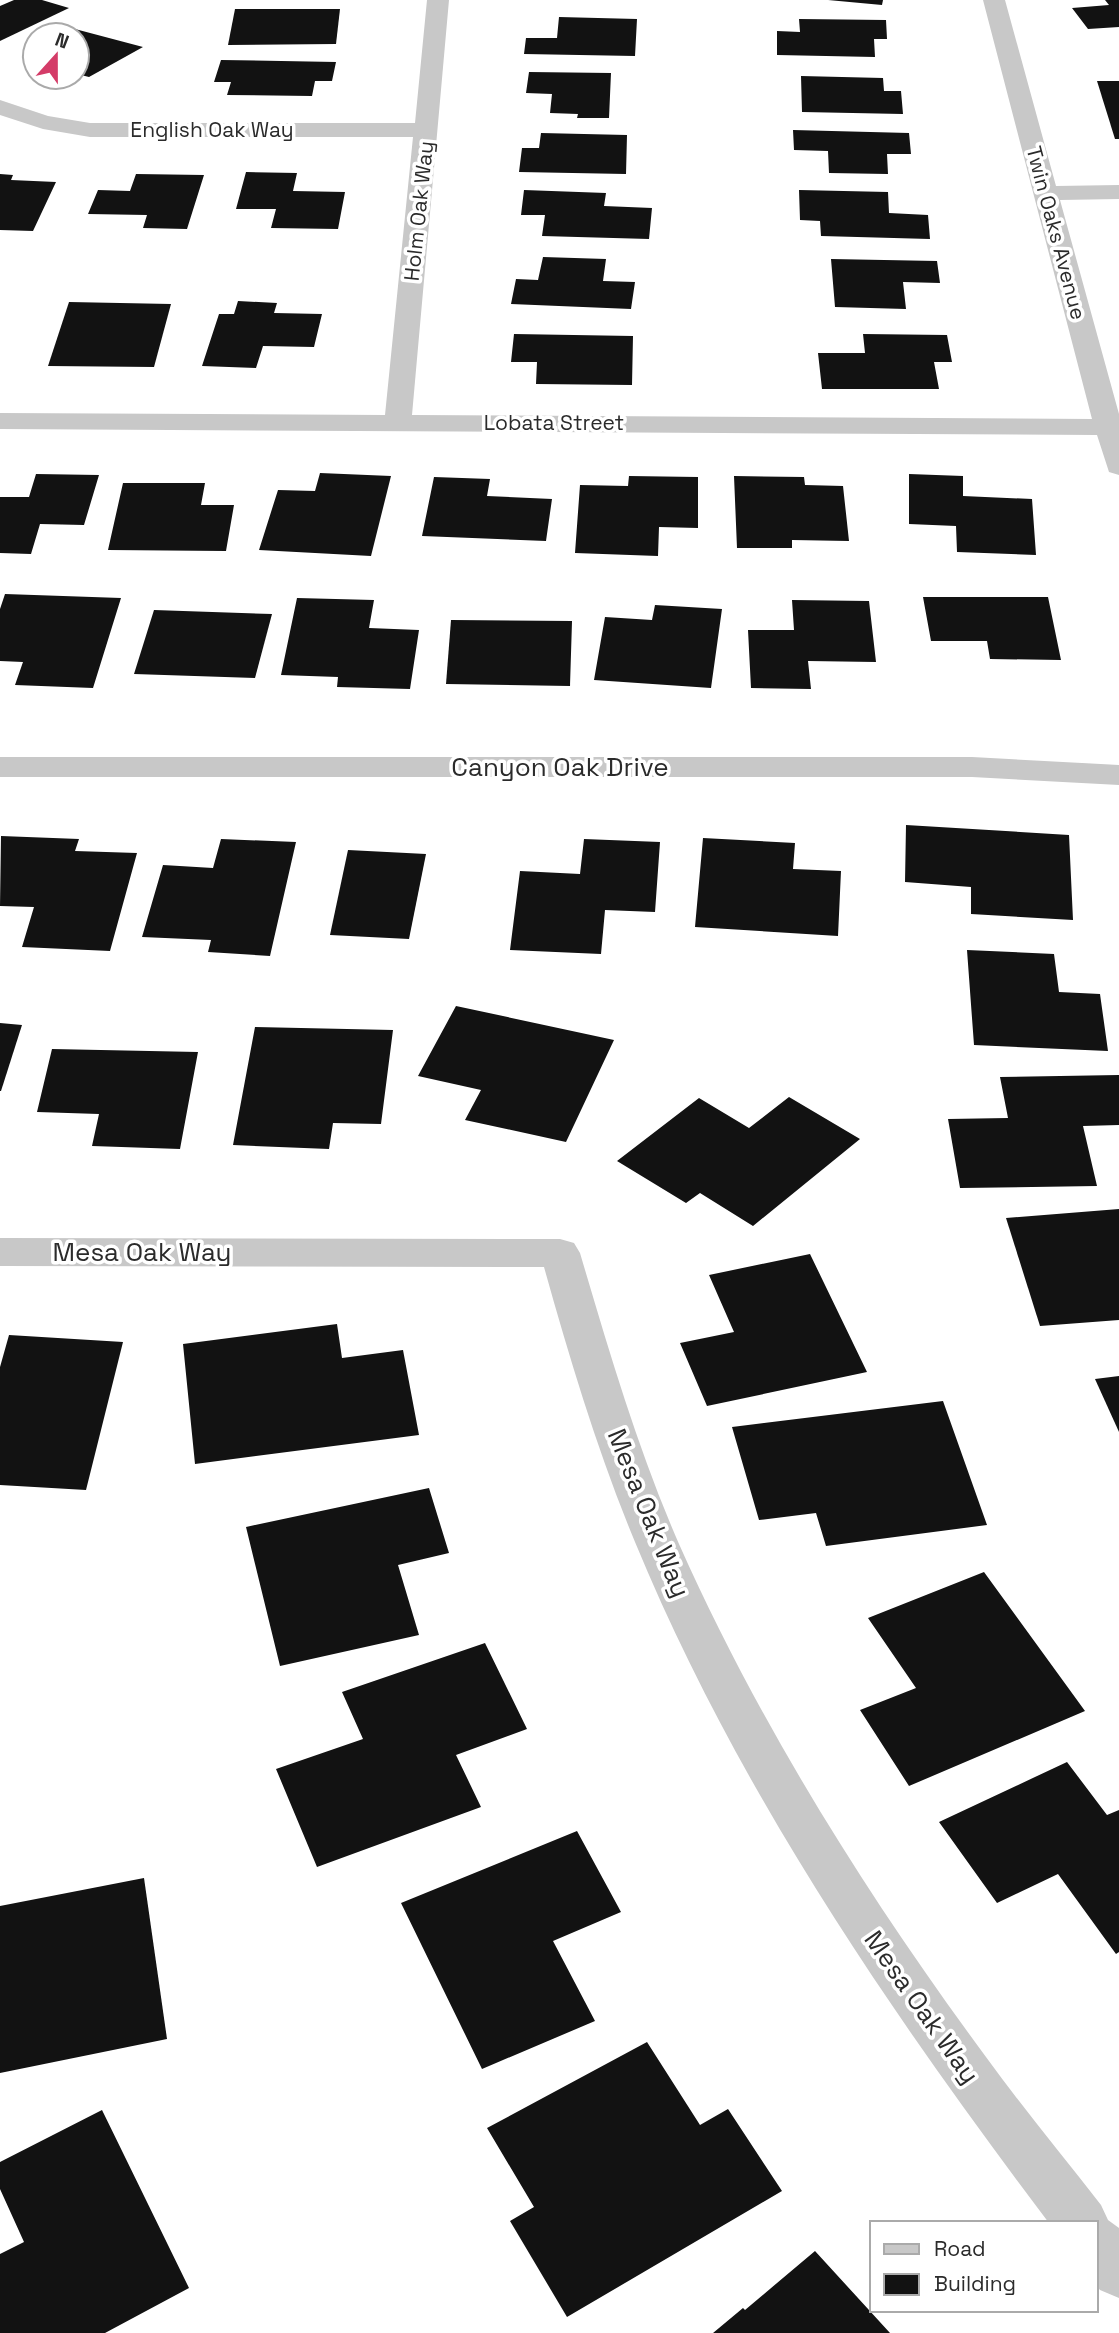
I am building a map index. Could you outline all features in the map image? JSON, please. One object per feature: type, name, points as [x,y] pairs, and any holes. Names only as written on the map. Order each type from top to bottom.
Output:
[{"type":"street","name":"Holm Oak Way","points":[[398,422],[438,0]]},
{"type":"street","name":"Twin Oaks Avenue","points":[[994,0],[1119,466]]},
{"type":"street","name":"English Oak Way","points":[[0,107],[43,122],[90,130],[427,130]]},
{"type":"street","points":[[1044,192],[1119,192]]},
{"type":"street","name":"Lobata Street","points":[[0,421],[1108,427]]},
{"type":"street","name":"Canyon Oak Drive","points":[[0,767],[972,767],[1119,775]]},
{"type":"street","name":"Mesa Oak Way","points":[[0,1252],[560,1253],[600,1392],[657,1543],[735,1707],[838,1884],[968,2075],[1080,2221]]},
{"type":"street","points":[[1098,2245],[1119,2271]]},
{"type":"building","points":[[14,0],[42,0],[69,8],[42,21],[21,21],[21,31],[0,41],[0,6]]},
{"type":"building","points":[[828,0],[883,0],[882,5]]},
{"type":"building","points":[[1105,0],[1119,0],[1119,27],[1088,29],[1072,8],[1109,5]]},
{"type":"building","points":[[235,9],[340,9],[336,44],[228,45]]},
{"type":"building","points":[[559,17],[637,19],[635,56],[524,54],[526,38],[557,38]]},
{"type":"building","points":[[799,19],[886,20],[887,39],[874,39],[875,57],[777,55],[777,31],[800,32]]},
{"type":"building","points":[[91,33],[143,47],[91,76]]},
{"type":"building","points":[[221,60],[336,62],[332,81],[315,81],[312,96],[227,95],[231,82],[214,82]]},
{"type":"building","points":[[529,72],[611,73],[609,118],[577,118],[578,114],[550,113],[552,94],[526,93]]},
{"type":"building","points":[[801,76],[883,78],[884,91],[901,91],[903,114],[802,112]]},
{"type":"building","points":[[1097,81],[1119,81],[1119,139],[1115,139]]},
{"type":"building","points":[[793,130],[909,133],[911,154],[887,154],[888,174],[829,173],[828,151],[794,150]]},
{"type":"building","points":[[541,133],[627,135],[626,174],[519,172],[522,148],[539,148]]},
{"type":"building","points":[[246,172],[297,173],[293,191],[345,192],[338,229],[271,228],[276,209],[236,209]]},
{"type":"building","points":[[0,174],[13,175],[11,180],[56,182],[33,231],[0,230]]},
{"type":"building","points":[[136,174],[204,175],[187,229],[143,228],[147,215],[88,214],[98,190],[130,191]]},
{"type":"building","points":[[524,190],[606,193],[604,206],[652,208],[649,239],[542,236],[545,215],[521,215]]},
{"type":"building","points":[[799,190],[888,192],[889,213],[928,215],[930,239],[821,236],[820,221],[800,220]]},
{"type":"building","points":[[543,257],[606,259],[603,281],[635,282],[631,309],[511,304],[516,279],[538,280]]},
{"type":"building","points":[[831,259],[937,261],[940,283],[903,282],[906,309],[835,307]]},
{"type":"building","points":[[238,301],[277,303],[274,313],[322,314],[314,347],[263,346],[256,368],[202,366],[219,314],[234,314]]},
{"type":"building","points":[[69,302],[171,304],[154,367],[48,366]]},
{"type":"building","points":[[514,334],[633,336],[632,385],[536,384],[537,362],[511,362]]},
{"type":"building","points":[[863,334],[947,335],[952,362],[934,362],[939,389],[822,389],[818,353],[865,353]]},
{"type":"building","points":[[320,473],[391,476],[371,556],[259,550],[278,490],[315,491]]},
{"type":"building","points":[[36,474],[99,475],[84,525],[40,524],[31,554],[0,553],[0,497],[29,497]]},
{"type":"building","points":[[909,474],[963,476],[963,496],[1032,499],[1036,555],[957,552],[956,526],[909,524]]},
{"type":"building","points":[[629,476],[698,477],[698,528],[659,527],[658,556],[575,553],[580,485],[628,486]]},
{"type":"building","points":[[734,476],[804,477],[805,485],[843,486],[849,541],[792,540],[792,548],[737,548]]},
{"type":"building","points":[[434,477],[490,479],[487,496],[552,499],[546,541],[422,536]]},
{"type":"building","points":[[123,483],[205,483],[201,505],[234,505],[226,551],[108,550]]},
{"type":"building","points":[[5,594],[121,598],[93,688],[15,685],[23,662],[0,661],[0,609]]},
{"type":"building","points":[[923,597],[1048,597],[1061,660],[990,659],[987,641],[931,641]]},
{"type":"building","points":[[297,598],[374,600],[369,628],[419,630],[410,689],[337,687],[338,677],[281,675]]},
{"type":"building","points":[[792,600],[869,601],[876,662],[808,661],[811,689],[751,688],[748,630],[794,630]]},
{"type":"building","points":[[655,605],[722,609],[711,688],[594,680],[605,617],[652,620]]},
{"type":"building","points":[[154,610],[272,614],[255,678],[134,674]]},
{"type":"building","points":[[451,620],[572,621],[570,686],[446,684]]},
{"type":"building","points":[[906,825],[1069,835],[1073,920],[971,914],[971,887],[905,882]]},
{"type":"building","points":[[1,836],[79,839],[75,851],[137,853],[110,951],[22,947],[34,907],[0,906]]},
{"type":"building","points":[[703,838],[795,843],[793,869],[841,871],[838,936],[695,927]]},
{"type":"building","points":[[221,839],[296,842],[270,956],[208,952],[211,940],[142,937],[163,865],[213,868]]},
{"type":"building","points":[[584,839],[660,842],[655,912],[605,910],[601,954],[510,950],[520,871],[580,874]]},
{"type":"building","points":[[348,850],[426,854],[409,939],[330,935]]},
{"type":"building","points":[[967,950],[1054,954],[1059,992],[1100,994],[1108,1051],[974,1045]]},
{"type":"building","points":[[456,1006],[614,1040],[566,1142],[465,1120],[481,1090],[418,1076]]},
{"type":"building","points":[[0,1023],[22,1025],[1,1091],[0,1091]]},
{"type":"building","points":[[255,1027],[393,1030],[381,1124],[333,1123],[329,1149],[233,1145]]},
{"type":"building","points":[[52,1049],[198,1052],[180,1149],[92,1146],[99,1114],[37,1112]]},
{"type":"building","points":[[1119,1075],[1119,1125],[1083,1126],[1097,1186],[960,1188],[948,1119],[1008,1118],[1000,1077]]},
{"type":"building","points":[[789,1097],[860,1139],[753,1226],[700,1193],[686,1203],[617,1161],[699,1098],[749,1128]]},
{"type":"building","points":[[1119,1209],[1119,1320],[1040,1326],[1006,1218]]},
{"type":"building","points":[[810,1254],[867,1372],[707,1406],[680,1343],[734,1332],[709,1275]]},
{"type":"building","points":[[337,1324],[342,1358],[403,1350],[419,1435],[195,1464],[183,1344]]},
{"type":"building","points":[[9,1335],[123,1342],[86,1490],[0,1485],[0,1367]]},
{"type":"building","points":[[1119,1376],[1119,1432],[1095,1379]]},
{"type":"building","points":[[943,1401],[987,1525],[826,1546],[816,1513],[759,1520],[732,1427]]},
{"type":"building","points":[[429,1488],[449,1553],[398,1565],[419,1635],[280,1666],[246,1527]]},
{"type":"building","points":[[984,1572],[1085,1711],[909,1786],[860,1710],[916,1688],[868,1618]]},
{"type":"building","points":[[485,1643],[527,1729],[456,1755],[481,1807],[317,1867],[276,1769],[363,1739],[342,1692]]},
{"type":"building","points":[[1067,1762],[1107,1815],[1119,1810],[1119,1952],[1116,1954],[1058,1874],[997,1903],[939,1822]]},
{"type":"building","points":[[577,1831],[621,1912],[553,1941],[595,2021],[482,2069],[401,1903]]},
{"type":"building","points":[[144,1878],[167,2039],[0,2073],[0,1906]]},
{"type":"building","points":[[647,2042],[700,2125],[728,2109],[782,2191],[567,2317],[510,2221],[534,2207],[487,2128]]},
{"type":"building","points":[[102,2110],[189,2288],[105,2333],[0,2333],[0,2254],[24,2242],[0,2189],[0,2162]]},
{"type":"building","points":[[815,2251],[890,2333],[713,2333],[743,2308],[745,2310]]}]
